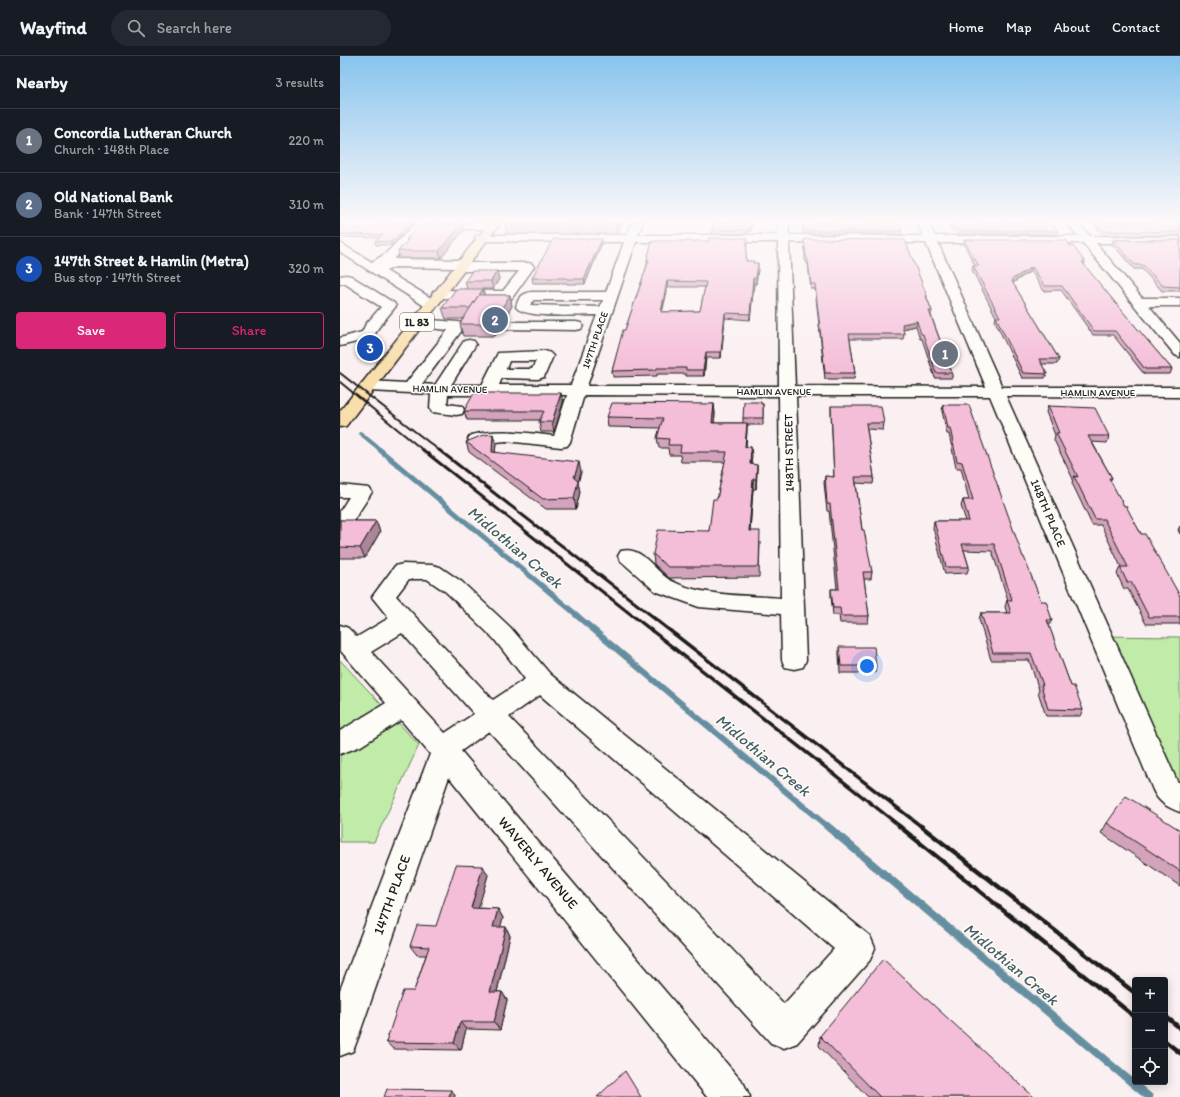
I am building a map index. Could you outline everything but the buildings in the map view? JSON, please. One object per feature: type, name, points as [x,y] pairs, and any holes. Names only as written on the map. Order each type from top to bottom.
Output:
[{"type":"main road","name":"IL 83","points":[[340,422],[457,271]]},
{"type":"street","points":[[379,271],[400,284],[434,301],[523,304]]},
{"type":"street","points":[[434,301],[507,296],[525,271]]},
{"type":"street","name":"147TH PLACE","points":[[477,439],[506,436],[561,442],[577,390],[619,271]]},
{"type":"street","name":"148TH STREET","points":[[784,271],[794,660]]},
{"type":"street","name":"148TH PLACE","points":[[944,271],[1167,790],[1180,799]]},
{"type":"street","points":[[1113,271],[1180,352]]},
{"type":"street","points":[[340,280],[346,279],[389,306],[370,327],[368,335],[340,342]]},
{"type":"street","points":[[369,293],[400,284]]},
{"type":"street","points":[[523,304],[524,301],[531,296],[610,296]]},
{"type":"street","points":[[1139,302],[1180,302]]},
{"type":"street","points":[[523,304],[523,307],[533,310],[605,311]]},
{"type":"street","points":[[417,323],[473,326]]},
{"type":"street","points":[[410,388],[458,326]]},
{"type":"street","points":[[501,326],[600,326]]},
{"type":"street","points":[[456,410],[438,408],[440,390],[469,344]]},
{"type":"street","points":[[488,390],[497,373]]},
{"type":"street","name":"HAMLIN AVENUE","points":[[368,386],[440,390],[1180,392]]},
{"type":"street","points":[[340,491],[362,492],[344,520],[340,520]]},
{"type":"street","points":[[629,556],[662,586],[699,599],[792,606]]},
{"type":"street","points":[[403,571],[432,572],[454,587],[502,633],[541,681],[858,948],[784,1030],[491,715],[405,620],[383,596],[403,571]]},
{"type":"street","points":[[347,642],[405,620]]},
{"type":"street","name":"WAVERLY AVENUE","points":[[347,642],[444,750],[731,1097]]},
{"type":"street","points":[[444,750],[491,715],[541,681]]},
{"type":"street","points":[[340,743],[351,738],[404,705]]},
{"type":"street","name":"147TH PLACE","points":[[340,1038],[444,750]]},
{"type":"green space","points":[[1101,636],[1180,637],[1180,799]]},
{"type":"green space","points":[[340,660],[419,745],[374,842],[340,842]]},
{"type":"waterway","name":"Midlothian Creek","points":[[360,433],[382,451]]},
{"type":"waterway","name":"Midlothian Creek","points":[[380,450],[578,616]]},
{"type":"waterway","name":"Midlothian Creek","points":[[576,615],[828,827]]},
{"type":"waterway","name":"Midlothian Creek","points":[[827,826],[1149,1097]]},
{"type":"railway","points":[[340,373],[440,451]]},
{"type":"railway","points":[[340,382],[424,451]]},
{"type":"railway","points":[[423,450],[633,616]]},
{"type":"railway","points":[[439,450],[652,616]]},
{"type":"railway","points":[[632,615],[901,827]]},
{"type":"railway","points":[[650,615],[922,827]]},
{"type":"railway","points":[[899,826],[1132,1015]]},
{"type":"railway","points":[[921,826],[1132,991]]},
{"type":"railway","points":[[1168,1018],[1180,1028]]},
{"type":"railway","points":[[1168,1043],[1180,1053]]},
{"type":"place","name":"Old National Bank","points":[[495,320]]},
{"type":"place","name":"147th Street & Hamlin (Metra)","points":[[370,348]]},
{"type":"place","name":"Concordia Lutheran Church","points":[[945,354]]}]
